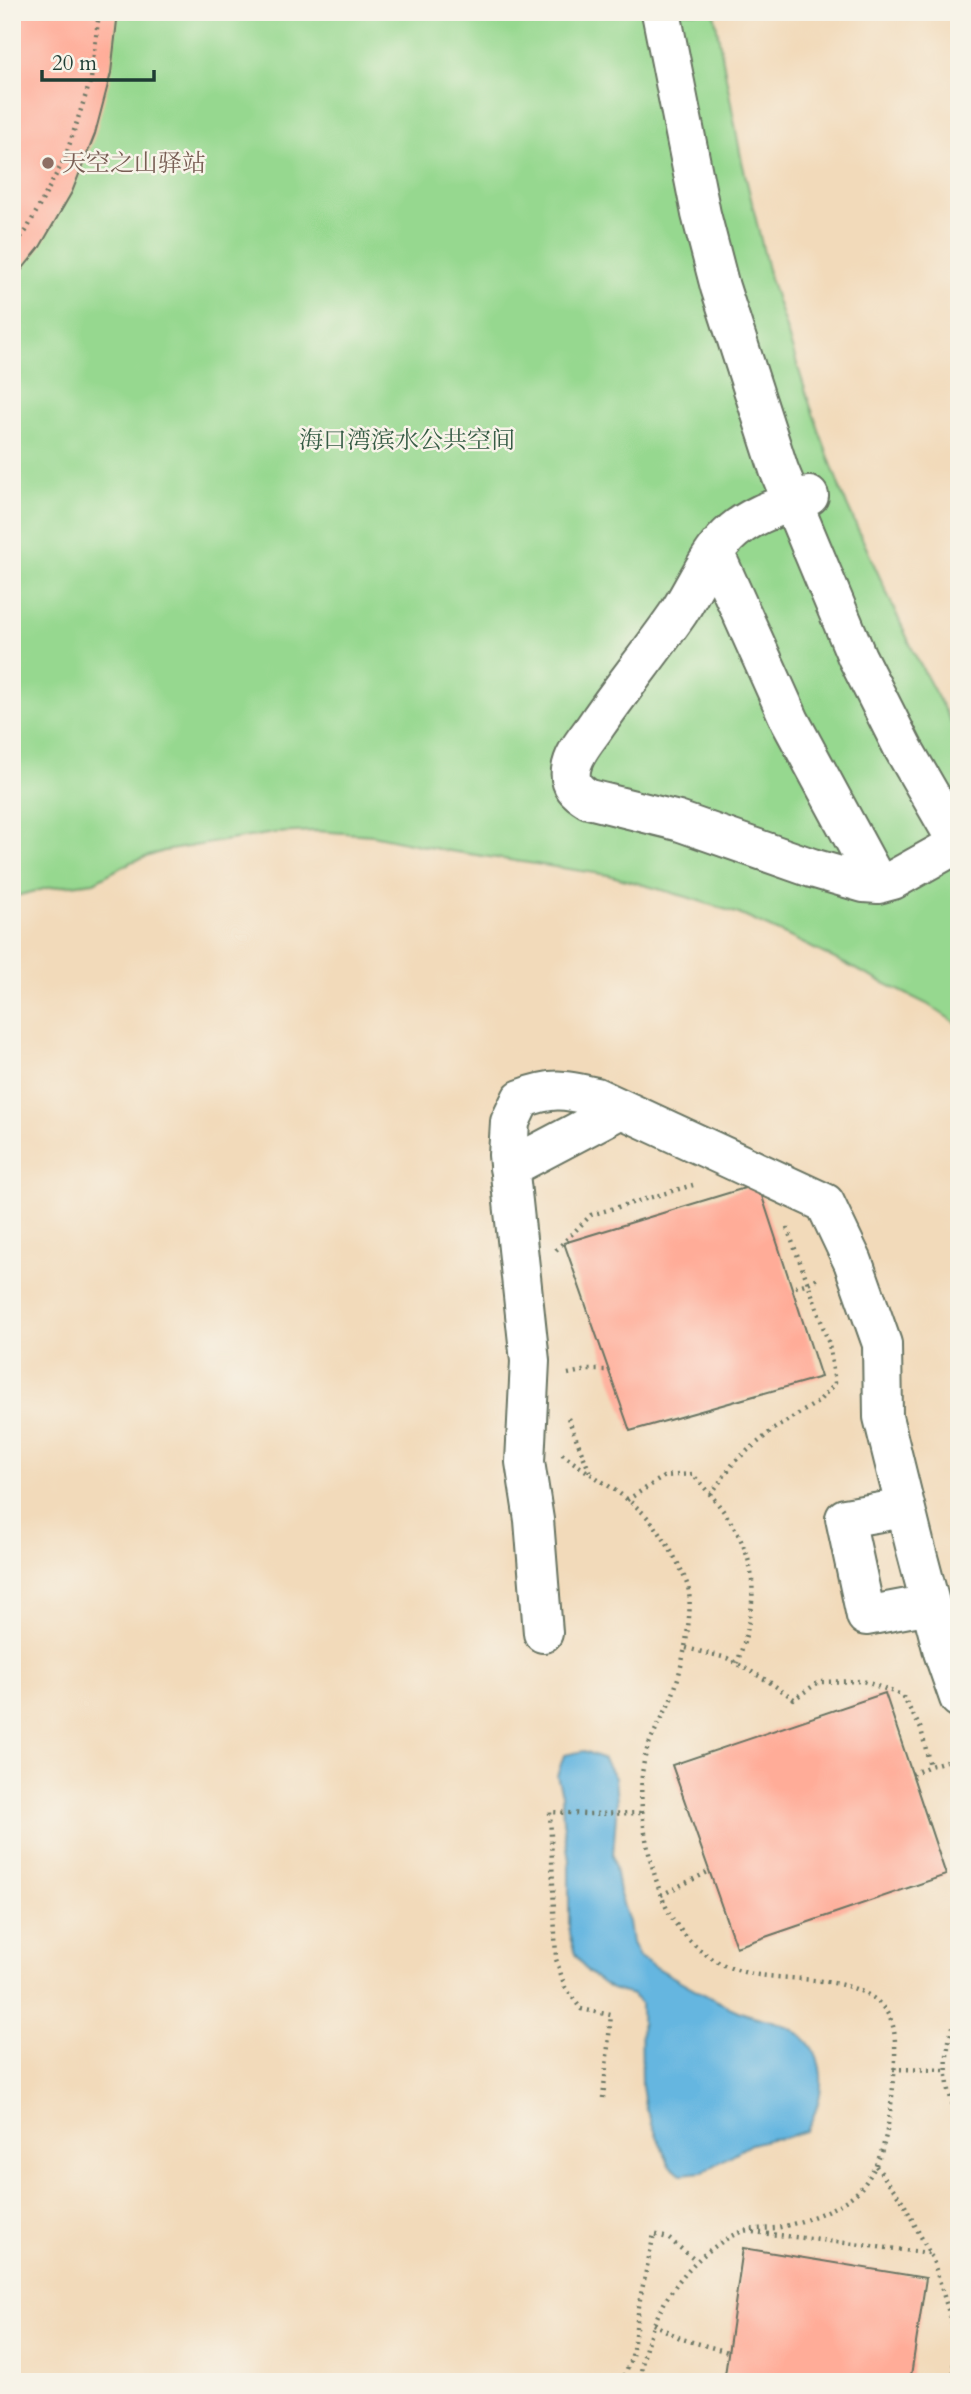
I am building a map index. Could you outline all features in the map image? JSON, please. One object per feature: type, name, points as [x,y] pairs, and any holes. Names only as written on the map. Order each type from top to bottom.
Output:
[{"type":"street","points":[[661,12],[701,214],[720,287],[779,470],[800,499],[830,550],[888,679],[959,805]]},
{"type":"street","points":[[679,12],[704,144],[729,250],[800,499],[857,657],[903,748],[959,844],[893,880],[878,884],[863,883],[812,868],[678,821],[589,799],[578,793],[572,784],[574,758],[681,609],[728,536],[748,520],[800,499]]},
{"type":"street","points":[[715,554],[790,721],[878,884]]},
{"type":"street","points":[[543,1633],[534,1520],[525,1462],[530,1361],[508,1155],[510,1122],[521,1099],[545,1090],[569,1090],[596,1097],[825,1203],[853,1262],[882,1344],[883,1417],[930,1604],[959,1698]]},
{"type":"street","points":[[509,1168],[621,1109]]},
{"type":"street","points":[[905,1508],[845,1518],[866,1616],[930,1604]]},
{"type":"path","points":[[12,57],[18,12]]},
{"type":"path","points":[[12,248],[26,231],[65,158],[91,79],[99,12]]},
{"type":"path","points":[[549,1260],[556,1249],[591,1215],[637,1200],[703,1184]]},
{"type":"path","points":[[711,1494],[735,1461],[775,1429],[818,1402],[835,1382],[829,1344],[785,1222]]},
{"type":"path","points":[[792,1288],[853,1262]]},
{"type":"path","points":[[559,1365],[568,1373],[608,1370]]},
{"type":"path","points":[[564,1382],[568,1373]]},
{"type":"path","points":[[565,1412],[593,1478]]},
{"type":"path","points":[[528,1429],[627,1500],[653,1525],[688,1588],[681,1672],[646,1753],[641,1813],[661,1895],[670,1915],[684,1936],[725,1965],[745,1973],[849,1986],[867,1994],[881,2007],[893,2026],[893,2069],[886,2137],[876,2166],[860,2190],[802,2222],[743,2231],[723,2241],[696,2261],[674,2287],[653,2325],[641,2364],[640,2382]]},
{"type":"path","points":[[627,1500],[665,1476],[692,1474],[722,1507],[749,1555],[754,1596],[747,1634],[737,1663]]},
{"type":"path","points":[[685,1648],[727,1658],[794,1699],[819,1682],[863,1681],[902,1695],[921,1729],[929,1766]]},
{"type":"path","points":[[912,1774],[959,1757]]},
{"type":"path","points":[[603,2098],[611,2015],[581,2009],[565,1987],[556,1959],[550,1812],[641,1813]]},
{"type":"path","points":[[661,1895],[710,1871]]},
{"type":"path","points":[[959,2014],[949,2033],[948,2070],[949,2096],[959,2119]]},
{"type":"path","points":[[893,2069],[948,2070]]},
{"type":"path","points":[[876,2166],[903,2202],[930,2254],[953,2326],[954,2382],[911,2378]]},
{"type":"path","points":[[743,2231],[930,2254]]},
{"type":"path","points":[[622,2382],[632,2356],[640,2299],[654,2234],[668,2238],[696,2261]]},
{"type":"path","points":[[653,2325],[682,2339],[728,2352]]},
{"type":"green space","name":"海口湾滨水公共空间","points":[[12,12],[714,12],[741,157],[770,278],[809,402],[842,494],[915,655],[959,737],[959,1025],[927,1004],[792,938],[739,914],[687,897],[608,875],[443,850],[372,835],[316,831],[274,833],[164,851],[131,862],[94,882],[48,888],[12,897]]},
{"type":"water","points":[[584,1751],[604,1759],[615,1778],[617,1802],[613,1855],[632,1943],[639,1957],[725,2005],[744,2014],[784,2025],[803,2038],[818,2061],[821,2074],[818,2103],[806,2131],[751,2144],[703,2172],[681,2174],[670,2165],[645,2106],[642,2086],[641,2003],[632,1995],[612,1989],[587,1971],[575,1954],[569,1934],[569,1860],[562,1794],[557,1776],[564,1755]]},
{"type":"building","name":"天空之山驿站","points":[[12,12],[118,12],[111,73],[95,134],[72,192],[40,247],[12,282]]},
{"type":"building","points":[[758,1184],[821,1377],[630,1431],[564,1243]]},
{"type":"building","points":[[885,1693],[946,1875],[736,1947],[672,1765]]},
{"type":"building","points":[[743,2248],[926,2278],[910,2382],[724,2382]]},
{"type":"place","name":"天空之山驿站","points":[[48,163]]}]
